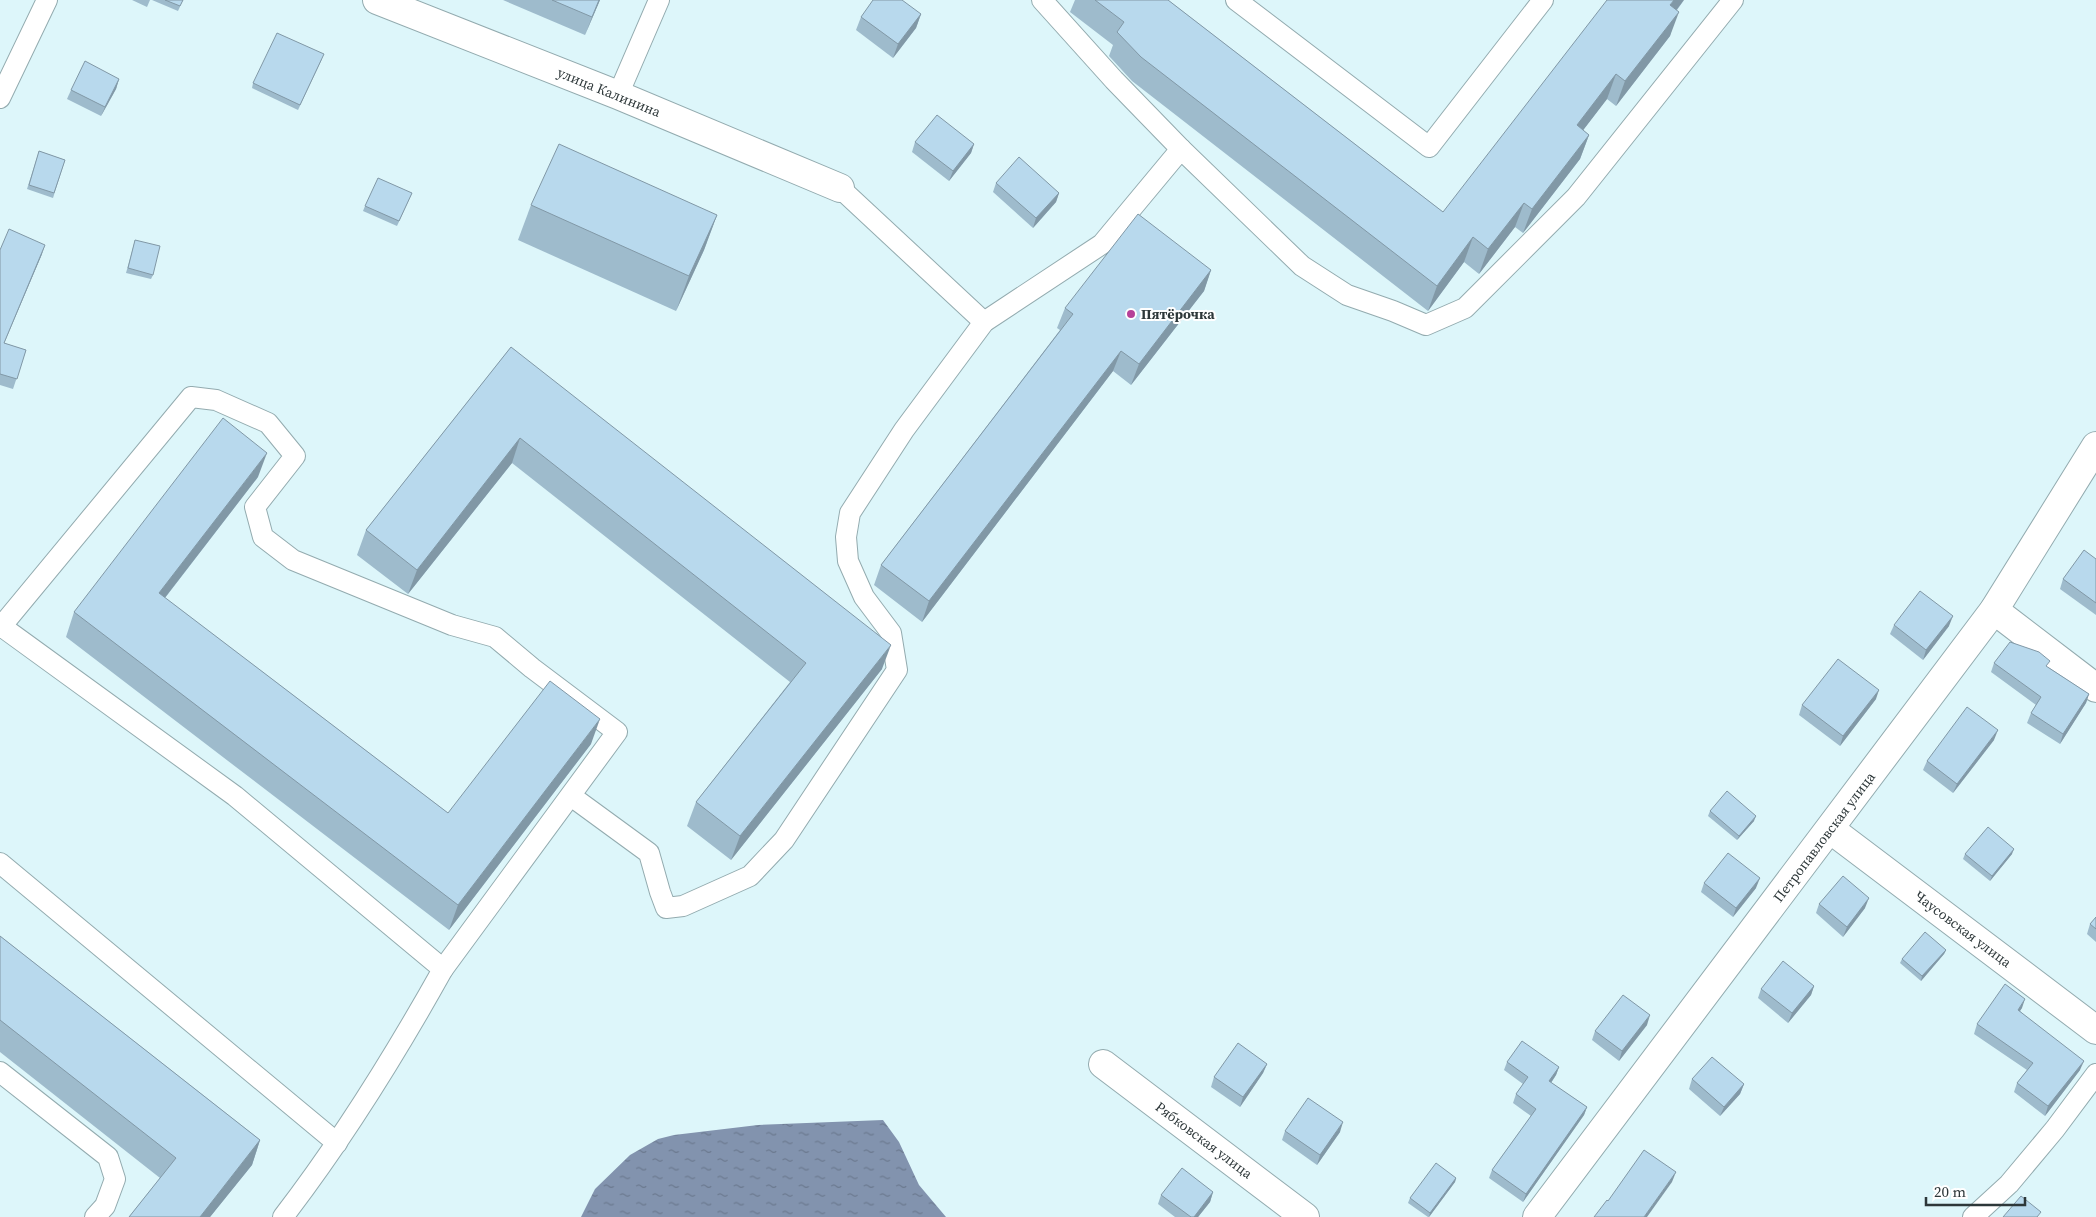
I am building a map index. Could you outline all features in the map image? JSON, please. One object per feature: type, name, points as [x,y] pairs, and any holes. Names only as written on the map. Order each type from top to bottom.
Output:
[{"type":"street","name":"улица Калинина","points":[[384,1],[618,95],[840,188]]},
{"type":"street","name":"Петропавловская улица","points":[[1537,1217],[1994,610],[2096,446]]},
{"type":"street","points":[[1994,610],[2096,688]]},
{"type":"street","name":"Чаусовская улица","points":[[1830,829],[2096,1030]]},
{"type":"street","name":"Рябковская улица","points":[[1103,1064],[1305,1217]]},
{"type":"lane","points":[[0,98],[47,0]]},
{"type":"lane","points":[[618,95],[659,0]]},
{"type":"lane","points":[[1042,0],[1114,80],[1181,149],[1302,266],[1347,295],[1392,311],[1426,326],[1465,308],[1576,197],[1733,0]]},
{"type":"lane","points":[[1236,0],[1429,147],[1543,0]]},
{"type":"lane","points":[[571,796],[649,853],[666,908],[683,906],[750,876],[784,840],[897,670],[891,633],[864,597],[848,561],[846,537],[850,513],[904,430],[984,322],[1102,244],[1181,149]]},
{"type":"lane","points":[[840,188],[984,322]]},
{"type":"lane","points":[[283,1217],[337,1144],[396,1052],[443,969],[617,732],[532,668],[496,637],[452,625],[293,560],[263,537],[255,507],[295,456],[268,423],[216,400],[191,397],[0,627],[235,796],[443,969]]},
{"type":"lane","points":[[0,862],[337,1144]]},
{"type":"lane","points":[[0,1072],[108,1157],[115,1179],[105,1206],[96,1217]]},
{"type":"lane","points":[[1974,1217],[2009,1184],[2055,1130],[2096,1074]]},
{"type":"water","points":[[883,1120],[899,1142],[919,1185],[946,1217],[581,1217],[595,1189],[630,1155],[658,1139],[674,1135],[758,1125]]},
{"type":"building","points":[[165,0],[183,0],[180,6]]},
{"type":"building","points":[[552,0],[599,0],[592,17]]},
{"type":"building","points":[[873,0],[902,0],[921,14],[898,44],[861,17]]},
{"type":"building","points":[[1095,0],[1168,0],[1443,212],[1607,0],[1674,0],[1670,5],[1679,12],[1625,81],[1616,74],[1577,125],[1589,135],[1532,209],[1524,203],[1488,249],[1473,237],[1437,286],[1141,57],[1117,32],[1124,22]]},
{"type":"building","points":[[277,33],[324,54],[300,105],[253,83]]},
{"type":"building","points":[[85,61],[119,79],[105,107],[71,90]]},
{"type":"building","points":[[937,115],[974,144],[953,171],[915,142]]},
{"type":"building","points":[[559,144],[717,215],[689,276],[531,205]]},
{"type":"building","points":[[39,151],[65,160],[54,193],[29,185]]},
{"type":"building","points":[[1019,157],[1059,193],[1036,218],[996,183]]},
{"type":"building","points":[[378,178],[412,193],[399,221],[365,206]]},
{"type":"building","points":[[1138,214],[1211,270],[1139,364],[1121,351],[929,601],[881,565],[1073,314],[1065,308]]},
{"type":"building","points":[[9,229],[45,245],[4,343],[26,350],[17,379],[0,374],[0,250]]},
{"type":"building","points":[[135,240],[160,246],[153,275],[128,268]]},
{"type":"building","points":[[511,347],[891,645],[740,836],[696,802],[806,663],[520,438],[417,570],[366,530]]},
{"type":"building","points":[[223,418],[267,453],[159,593],[448,813],[550,681],[600,719],[458,905],[74,612]]},
{"type":"building","points":[[2084,550],[2096,559],[2096,603],[2063,579]]},
{"type":"building","points":[[1920,591],[1953,616],[1926,650],[1894,625]]},
{"type":"building","points":[[2010,642],[2039,652],[2050,661],[2046,666],[2089,694],[2063,734],[2031,713],[2041,697],[1994,663]]},
{"type":"building","points":[[1838,659],[1879,690],[1843,736],[1802,705]]},
{"type":"building","points":[[1967,707],[1998,730],[1957,784],[1927,761]]},
{"type":"building","points":[[1727,791],[1756,816],[1739,836],[1710,811]]},
{"type":"building","points":[[1988,827],[2014,849],[1992,876],[1965,854]]},
{"type":"building","points":[[1728,853],[1760,878],[1736,908],[1704,883]]},
{"type":"building","points":[[1843,876],[1869,898],[1847,927],[1819,904]]},
{"type":"building","points":[[2096,917],[2096,929],[2090,924]]},
{"type":"building","points":[[1925,932],[1946,950],[1922,976],[1902,959]]},
{"type":"building","points":[[0,936],[260,1140],[200,1217],[129,1217],[176,1158],[0,1020]]},
{"type":"building","points":[[1783,961],[1814,986],[1792,1013],[1761,989]]},
{"type":"building","points":[[2005,984],[2025,999],[2018,1010],[2084,1061],[2048,1106],[2017,1083],[2033,1063],[1977,1024]]},
{"type":"building","points":[[1623,995],[1650,1015],[1622,1051],[1595,1031]]},
{"type":"building","points":[[1522,1041],[1559,1067],[1549,1081],[1587,1107],[1526,1194],[1492,1170],[1536,1109],[1516,1094],[1528,1077],[1507,1062]]},
{"type":"building","points":[[1238,1043],[1267,1064],[1243,1097],[1214,1077]]},
{"type":"building","points":[[1712,1057],[1744,1084],[1724,1107],[1692,1079]]},
{"type":"building","points":[[1308,1098],[1343,1122],[1320,1155],[1285,1131]]},
{"type":"building","points":[[1644,1150],[1676,1172],[1644,1217],[1594,1217],[1608,1201]]},
{"type":"building","points":[[1436,1163],[1456,1178],[1430,1213],[1410,1198]]},
{"type":"building","points":[[1182,1168],[1213,1192],[1194,1217],[1191,1217],[1161,1195]]},
{"type":"building","points":[[2021,1196],[2041,1212],[2037,1217],[2003,1217]]},
{"type":"place","name":"Пятёрочка","points":[[1131,314]]}]
